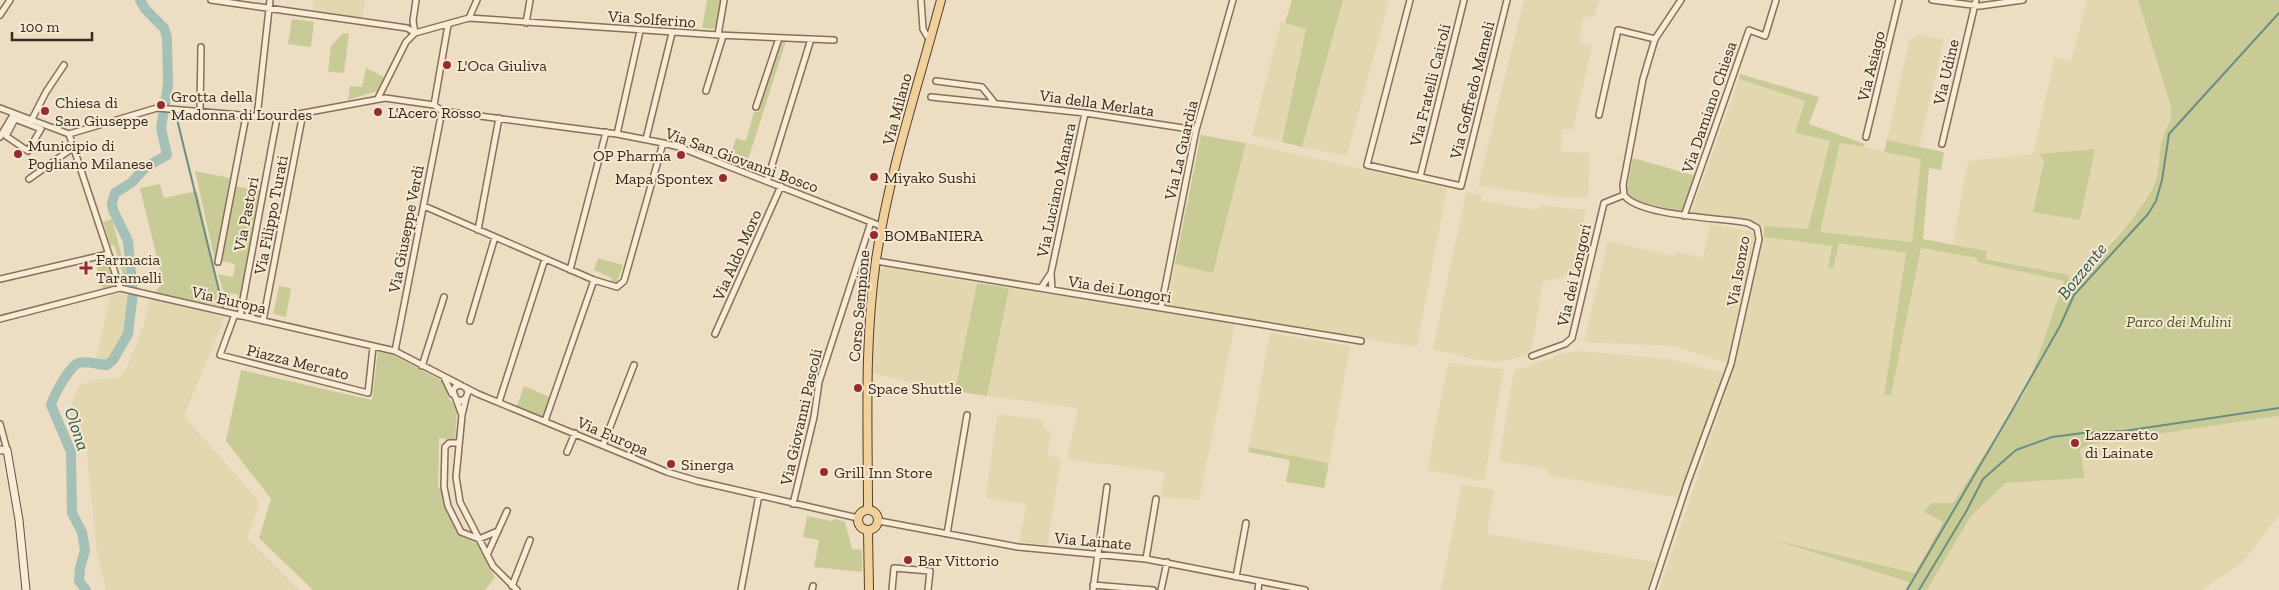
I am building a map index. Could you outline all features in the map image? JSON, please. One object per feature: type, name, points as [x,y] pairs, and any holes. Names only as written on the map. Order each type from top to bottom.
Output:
[{"type":"main road","name":"Via Milano","points":[[881,226],[941,0]]},
{"type":"main road","name":"Corso Sempione","points":[[868,510],[869,316],[881,226]]},
{"type":"main road","points":[[868,510],[876,513],[879,521],[876,527],[868,530],[860,527],[858,518],[860,513],[868,510]]},
{"type":"main road","points":[[868,530],[869,590]]},
{"type":"street","points":[[0,15],[10,0]]},
{"type":"street","points":[[211,0],[407,28],[415,33]]},
{"type":"street","points":[[257,117],[270,0]]},
{"type":"street","points":[[415,33],[413,21],[416,0]]},
{"type":"street","points":[[378,98],[406,42],[415,33],[469,18],[476,0]]},
{"type":"street","points":[[526,23],[530,0]]},
{"type":"street","points":[[706,92],[720,36],[724,0]]},
{"type":"street","points":[[921,0],[923,29],[930,41]]},
{"type":"street","name":"Via La Guardia","points":[[1161,308],[1196,130],[1233,0]]},
{"type":"street","points":[[1410,0],[1367,165],[1420,176]]},
{"type":"street","name":"Via Fratelli Cairoli","points":[[1420,176],[1464,0]]},
{"type":"street","name":"Via Goffredo Mameli","points":[[1420,176],[1461,186],[1507,0]]},
{"type":"street","points":[[1624,195],[1623,185],[1643,79],[1655,38],[1681,0]]},
{"type":"street","name":"Via Damiano Chiesa","points":[[1684,216],[1749,30],[1765,36],[1776,0]]},
{"type":"street","name":"Via Asiago","points":[[1866,137],[1899,0]]},
{"type":"street","points":[[1932,0],[1975,3],[2023,0]]},
{"type":"street","name":"Via Udine","points":[[1942,144],[1975,3]]},
{"type":"street","name":"Via Solferino","points":[[469,18],[720,36],[834,40]]},
{"type":"street","points":[[434,105],[448,25]]},
{"type":"street","points":[[1599,115],[1618,30],[1655,38]]},
{"type":"street","points":[[617,134],[640,31]]},
{"type":"street","points":[[646,138],[672,33]]},
{"type":"street","points":[[756,107],[778,38]]},
{"type":"street","points":[[766,181],[811,39]]},
{"type":"street","points":[[200,112],[201,46]]},
{"type":"street","points":[[31,121],[46,92],[64,65]]},
{"type":"street","points":[[936,81],[982,86],[994,102]]},
{"type":"street","name":"Via della Merlata","points":[[931,97],[994,102],[1085,113],[1196,130]]},
{"type":"street","points":[[14,117],[70,134],[157,108],[277,118],[378,98],[434,105],[442,111]]},
{"type":"street","points":[[0,108],[14,117],[41,129],[28,151],[6,136],[14,117]]},
{"type":"street","name":"Via San Giovanni Bosco","points":[[442,111],[646,138],[680,147],[881,226]]},
{"type":"street","name":"Via Giuseppe Verdi","points":[[394,352],[442,111]]},
{"type":"street","name":"Via Filippo Turati","points":[[263,321],[303,113]]},
{"type":"street","name":"Via Luciano Manara","points":[[1052,290],[1051,273],[1085,113]]},
{"type":"street","points":[[218,262],[246,116]]},
{"type":"street","points":[[0,137],[14,117]]},
{"type":"street","name":"Via Pastori","points":[[238,315],[277,118]]},
{"type":"street","points":[[478,230],[499,118]]},
{"type":"street","points":[[570,270],[606,132]]},
{"type":"street","points":[[0,319],[120,288],[70,134]]},
{"type":"street","points":[[424,206],[613,288],[620,286],[624,281],[663,143]]},
{"type":"street","points":[[29,179],[74,147]]},
{"type":"street","name":"Via Aldo Moro","points":[[716,334],[781,186]]},
{"type":"street","name":"Via Isonzo","points":[[1624,195],[1635,204],[1684,216],[1748,223],[1757,228],[1759,239],[1731,364],[1687,484],[1652,590]]},
{"type":"street","name":"Via dei Longori","points":[[1532,356],[1565,344],[1572,338],[1604,203],[1624,195]]},
{"type":"street","name":"Via Giovanni Pascoli","points":[[793,504],[814,417],[819,386],[871,222]]},
{"type":"street","points":[[470,321],[494,237]]},
{"type":"street","points":[[0,279],[108,254]]},
{"type":"street","points":[[500,402],[545,259]]},
{"type":"street","name":"Via dei Longori","points":[[876,261],[1361,341]]},
{"type":"street","name":"Via Luciano Manara","points":[[1041,288],[1051,273]]},
{"type":"street","points":[[545,421],[594,280]]},
{"type":"street","name":"Via Europa","points":[[120,288],[394,352],[478,394],[677,476],[858,518]]},
{"type":"street","points":[[422,366],[444,297]]},
{"type":"street","name":"Piazza Mercato","points":[[238,315],[220,355],[368,393],[373,347]]},
{"type":"street","points":[[603,445],[634,366]]},
{"type":"street","points":[[444,377],[462,415]]},
{"type":"street","points":[[452,394],[455,387],[464,387],[466,397],[462,415],[456,477],[462,506],[497,571],[517,590]]},
{"type":"street","points":[[456,400],[461,401],[466,397],[478,394]]},
{"type":"street","points":[[947,534],[967,415]]},
{"type":"street","points":[[0,424],[20,520],[26,590]]},
{"type":"street","points":[[567,452],[575,433]]},
{"type":"street","points":[[459,443],[449,443],[446,447],[445,494],[450,512],[461,532],[479,540],[498,531]]},
{"type":"street","points":[[1107,487],[1093,587],[1153,590]]},
{"type":"street","points":[[741,590],[759,495]]},
{"type":"street","points":[[1146,559],[1156,499]]},
{"type":"street","points":[[487,555],[507,511]]},
{"type":"street","name":"Via Lainate","points":[[879,521],[1019,547],[1167,562],[1305,590]]},
{"type":"street","points":[[1236,577],[1246,523]]},
{"type":"street","points":[[512,586],[530,540]]},
{"type":"street","points":[[1161,590],[1167,562]]},
{"type":"street","points":[[892,590],[894,568],[930,571],[928,590]]},
{"type":"street","points":[[1258,590],[1259,582]]},
{"type":"shaded area","points":[[314,0],[365,0],[363,19],[312,12]]},
{"type":"shaded area","points":[[1343,0],[1389,0],[1347,156],[1302,147]]},
{"type":"shaded area","points":[[1524,0],[1599,0],[1595,15],[1583,18],[1579,43],[1592,46],[1573,130],[1562,129],[1561,151],[1590,153],[1588,198],[1561,197],[1478,186]]},
{"type":"shaded area","points":[[2087,0],[2279,0],[2162,141],[2155,181],[2138,213],[2082,272],[2068,279],[2068,275],[1986,258],[1987,251],[1953,244],[1968,161],[2033,154],[2055,57],[2071,61]],"holes":[[[2095,149],[2034,212],[2044,161],[2039,154]]]},
{"type":"shaded area","points":[[1281,22],[1306,28],[1282,142],[1252,136]]},
{"type":"shaded area","points":[[1918,35],[1944,39],[1919,147],[1887,140],[1910,38],[1917,38]]},
{"type":"shaded area","points":[[1739,79],[1805,101],[1795,133],[1830,141],[1808,229],[1764,226],[1691,213]]},
{"type":"shaded area","points":[[1246,143],[1447,188],[1417,347],[1166,307],[1175,264],[1213,273]]},
{"type":"shaded area","points":[[1840,143],[1922,158],[1912,242],[1819,232]]},
{"type":"shaded area","points":[[1466,192],[1482,195],[1481,201],[1538,210],[1539,205],[1586,210],[1573,274],[1543,282],[1531,354],[1501,362],[1472,359],[1433,349]]},
{"type":"shaded area","points":[[1710,224],[1749,231],[1753,233],[1755,238],[1727,363],[1672,346],[1584,342],[1608,241],[1674,256],[1676,251],[1703,258]]},
{"type":"shaded area","points":[[1764,237],[1832,246],[1828,268],[1833,269],[1839,243],[1906,253],[1884,395],[1891,395],[1921,248],[1977,258],[1977,262],[2064,281],[2026,391],[1953,504],[1932,503],[1924,512],[1943,522],[1915,573],[1781,541],[1909,582],[1905,590],[1659,590],[1734,369]]},
{"type":"shaded area","points":[[886,267],[977,283],[955,391],[924,386],[872,373],[873,328],[879,271]]},
{"type":"shaded area","points":[[1009,288],[1235,324],[1199,500],[1161,497],[1165,472],[1067,459],[1078,408],[987,396]]},
{"type":"shaded area","points":[[118,293],[131,296],[127,333],[112,358],[106,364],[100,364],[95,362],[111,295]]},
{"type":"shaded area","points":[[150,299],[225,317],[184,416],[258,500],[258,509],[247,537],[300,590],[106,590],[97,554],[86,445],[70,413],[73,399],[79,386],[91,380],[119,378],[127,367],[144,324]]},
{"type":"shaded area","points":[[1270,333],[1350,346],[1329,463],[1249,447]]},
{"type":"shaded area","points":[[1578,351],[1669,359],[1723,373],[1680,498],[1548,475],[1549,469],[1499,461],[1514,371],[1561,354]]},
{"type":"shaded area","points":[[1448,363],[1504,369],[1484,481],[1427,470]]},
{"type":"shaded area","points":[[997,414],[1044,420],[1043,429],[1051,431],[1048,456],[1061,458],[1047,545],[1019,542],[1027,504],[986,498]]},
{"type":"shaded area","points":[[2279,416],[2279,515],[2244,561],[2202,590],[1927,590],[1971,516],[2006,483],[2085,478],[2080,449],[2092,444]]},
{"type":"shaded area","points":[[1462,484],[1494,490],[1487,534],[1656,562],[1647,590],[1441,590]]},
{"type":"green space","points":[[707,0],[722,0],[716,29],[702,28]]},
{"type":"green space","points":[[1292,0],[1343,0],[1302,147],[1282,142],[1306,29],[1285,23]]},
{"type":"green space","name":"Parco dei Mulini","points":[[2138,0],[2279,0],[2279,416],[2092,444],[2080,449],[2085,478],[2006,483],[1971,516],[1927,590],[1905,590],[1909,582],[1771,539],[1915,573],[1943,522],[1924,512],[1931,503],[1953,503],[2026,391],[2064,281],[1977,262],[1977,258],[1921,248],[1891,395],[1884,395],[1906,253],[1839,243],[1833,269],[1828,268],[1832,246],[1764,237],[1764,226],[1808,229],[1830,141],[1795,133],[1805,101],[1739,79],[1740,74],[1819,97],[1809,124],[1865,144],[1864,147],[1840,143],[1820,232],[1912,242],[1921,159],[1884,152],[1887,140],[1944,152],[1941,170],[1929,168],[1923,239],[1987,251],[1986,259],[2069,275],[2068,279],[2092,262],[2118,236],[2140,208],[2155,182],[2161,144],[2170,120],[2171,110]]},
{"type":"green space","points":[[292,19],[314,22],[311,47],[288,44]]},
{"type":"green space","points":[[343,33],[349,34],[344,73],[328,72],[331,46]]},
{"type":"green space","points":[[780,40],[786,41],[745,169],[728,162],[736,138],[746,141],[754,112],[758,112]]},
{"type":"green space","points":[[366,68],[384,77],[377,91],[348,100],[350,86],[362,87]]},
{"type":"green space","points":[[1201,135],[1246,143],[1213,273],[1175,264]]},
{"type":"green space","points":[[2095,149],[2080,220],[2033,212],[2044,161],[2039,154]]},
{"type":"green space","points":[[1633,158],[1696,176],[1684,212],[1640,202],[1626,194]]},
{"type":"green space","points":[[195,171],[230,178],[215,261]]},
{"type":"green space","points":[[160,184],[164,198],[197,191],[223,307],[155,292],[163,283],[140,188]]},
{"type":"green space","points":[[236,186],[261,191],[239,307],[236,308],[239,295],[230,293],[228,306],[218,274],[233,277],[235,264],[222,261]]},
{"type":"green space","points":[[112,219],[127,276],[124,277],[114,245],[111,246],[103,222]]},
{"type":"green space","points":[[598,258],[623,265],[617,282],[611,282],[612,278],[594,270]]},
{"type":"green space","points":[[103,259],[107,261],[114,284],[112,288],[103,290],[96,263],[97,260]]},
{"type":"green space","points":[[977,283],[1009,288],[987,396],[955,391]]},
{"type":"green space","points":[[279,286],[291,288],[286,317],[273,314]]},
{"type":"green space","points":[[378,351],[393,355],[446,383],[448,397],[457,410],[455,440],[439,438],[438,488],[442,488],[452,523],[460,536],[478,544],[495,577],[485,590],[313,590],[259,538],[271,499],[226,441],[241,370],[372,400]]},
{"type":"green space","points":[[524,386],[552,398],[544,418],[517,406]]},
{"type":"green space","points":[[1249,447],[1329,463],[1324,488],[1286,482],[1290,460],[1248,452]]},
{"type":"green space","points":[[807,516],[845,522],[852,549],[862,550],[862,572],[814,567],[819,540],[803,537]]},
{"type":"waterway","name":"Olona","points":[[86,590],[79,581],[85,550],[82,532],[72,513],[71,452],[51,405],[55,394],[75,365],[85,362],[107,365],[113,360],[128,334],[133,293],[128,241],[113,210],[112,203],[115,193],[131,183],[146,167],[167,155],[161,128],[168,85],[167,38],[164,28],[145,9],[140,0]]},
{"type":"waterway","name":"Bozzente","points":[[1907,590],[2060,326],[2074,295],[2148,214],[2156,201],[2162,180],[2169,134],[2279,13]]},
{"type":"waterway","points":[[176,115],[223,307]]},
{"type":"waterway","points":[[1919,590],[1967,510],[1983,479],[2016,450],[2052,437],[2124,431],[2279,408]]},
{"type":"place","name":"L'Oca Giuliva","points":[[447,65]]},
{"type":"place","name":"Grotta della Madonna di Lourdes","points":[[161,105]]},
{"type":"place","name":"Chiesa di San Giuseppe","points":[[45,111]]},
{"type":"place","name":"L'Acero Rosso","points":[[378,112]]},
{"type":"place","name":"Municipio di Pogliano Milanese","points":[[18,154]]},
{"type":"place","name":"OP Pharma","points":[[681,155]]},
{"type":"place","name":"Miyako Sushi","points":[[874,177]]},
{"type":"place","name":"Mapa Spontex","points":[[723,178]]},
{"type":"place","name":"BOMBaNIERA","points":[[874,235]]},
{"type":"place","name":"Farmacia Taramelli","points":[[86,268]]},
{"type":"place","name":"Space Shuttle","points":[[858,388]]},
{"type":"place","name":"Lazzaretto di Lainate","points":[[2075,443]]},
{"type":"place","name":"Sinerga","points":[[671,464]]},
{"type":"place","name":"Grill Inn Store","points":[[824,472]]},
{"type":"place","name":"Bar Vittorio","points":[[908,560]]}]
